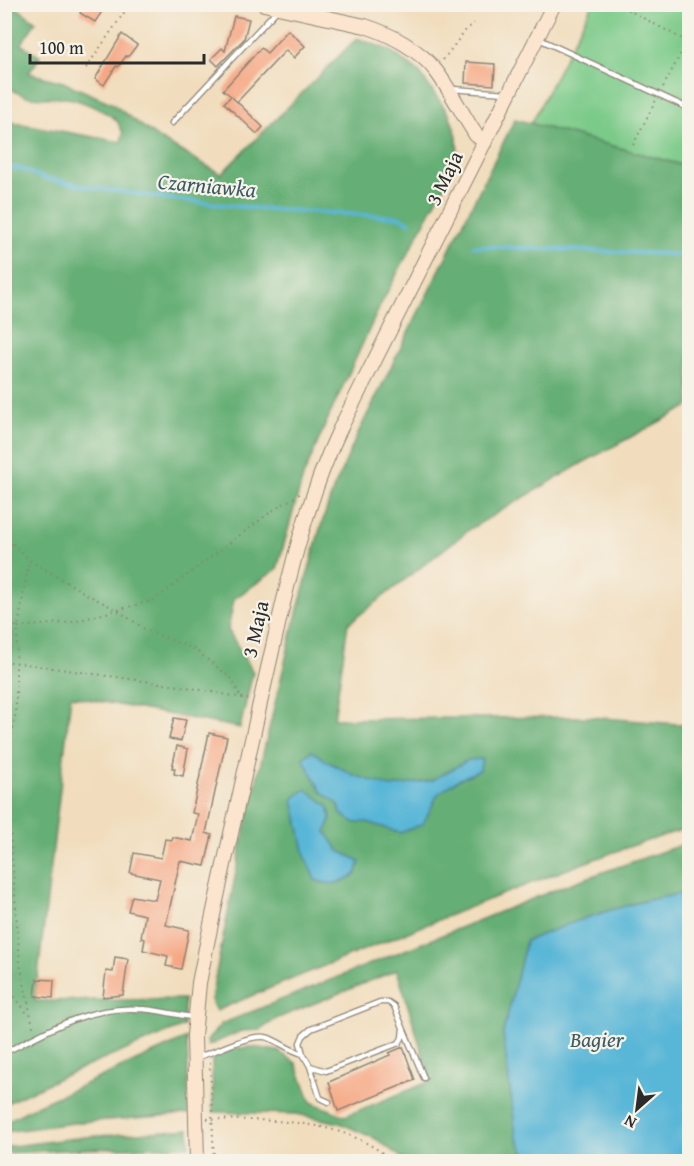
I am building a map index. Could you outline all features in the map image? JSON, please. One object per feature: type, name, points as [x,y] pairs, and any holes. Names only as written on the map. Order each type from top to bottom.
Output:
[{"type":"main road","points":[[264,4],[349,21],[378,30],[417,53],[434,69],[476,135],[485,142]]},
{"type":"main road","name":"3 Maja","points":[[197,1161],[195,1017],[203,964],[297,545],[316,484],[340,429],[554,4]]},
{"type":"lane","points":[[172,123],[280,8]]},
{"type":"lane","points":[[537,38],[690,109]]},
{"type":"lane","points":[[448,88],[509,94]]},
{"type":"lane","points":[[329,1102],[320,1098],[310,1066],[303,1054],[300,1043],[303,1036],[311,1029],[380,1002],[388,1002],[394,1006],[424,1078]]},
{"type":"lane","points":[[4,1053],[76,1017],[103,1011],[136,1008],[195,1017]]},
{"type":"lane","points":[[310,1066],[326,1071],[399,1043],[404,1029]]},
{"type":"lane","points":[[194,1057],[209,1054],[258,1036],[268,1038],[303,1054]]},
{"type":"path","points":[[86,68],[130,4]]},
{"type":"path","points":[[617,4],[690,43]]},
{"type":"path","points":[[434,69],[474,23]]},
{"type":"path","points":[[684,40],[690,31]]},
{"type":"path","points":[[4,621],[18,627],[73,622],[154,600],[272,511],[316,484]]},
{"type":"path","points":[[4,535],[29,560],[117,610],[146,630],[194,649],[231,678],[241,698]]},
{"type":"path","points":[[29,560],[18,627],[16,712],[5,775],[20,964],[35,1036]]},
{"type":"path","points":[[4,661],[186,687],[261,702]]},
{"type":"path","points":[[4,865],[13,874]]},
{"type":"path","points":[[4,982],[30,1018]]},
{"type":"path","points":[[209,1054],[214,1161]]},
{"type":"path","points":[[196,1119],[307,1124],[366,1142],[393,1161]]},
{"type":"green space","points":[[5,5],[13,5],[36,22],[21,44],[40,57],[29,73],[63,82],[111,103],[161,140],[221,174],[357,38],[389,50],[419,72],[449,114],[457,136],[458,160],[382,302],[330,414],[303,477],[277,569],[234,599],[228,630],[253,672],[240,728],[71,696],[35,1001],[184,999],[184,1026],[59,1078],[5,1104],[4,655],[9,655],[12,633],[4,629],[5,121],[121,142],[123,133],[113,117],[85,103],[66,98],[34,98],[5,85]]},
{"type":"green space","points":[[592,5],[689,5],[689,167],[531,124]]},
{"type":"green space","points":[[515,119],[689,167],[689,406],[584,462],[470,529],[348,624],[334,719],[592,717],[689,725],[689,828],[541,879],[216,1011],[212,1003],[212,993],[242,842],[294,624],[333,490],[360,429]]},
{"type":"green space","points":[[689,842],[689,893],[647,900],[606,911],[526,941],[522,965],[516,1136],[529,1161],[406,1161],[376,1139],[340,1123],[296,1114],[213,1112],[212,1058],[237,1048],[253,1047],[278,1051],[296,1063],[311,1102],[345,1116],[431,1081],[397,970],[278,1018],[260,1030],[241,1031],[208,1046],[207,1041],[221,1024],[569,884]]},
{"type":"green space","points":[[187,1038],[189,1114],[81,1122],[5,1132],[5,1122],[34,1107]]},
{"type":"green space","points":[[189,1129],[189,1146],[5,1153],[5,1147],[84,1137]]},
{"type":"water","points":[[312,751],[354,775],[391,787],[433,780],[468,760],[482,759],[480,770],[458,780],[438,794],[423,824],[400,833],[367,822],[355,823],[341,814],[339,805],[321,791],[303,758]]},
{"type":"water","points":[[306,789],[328,806],[331,818],[326,832],[339,851],[360,861],[356,874],[341,882],[331,884],[315,880],[305,856],[293,799]]},
{"type":"water","name":"Bagier","points":[[689,893],[689,1150],[672,1161],[529,1161],[516,1136],[503,1033],[526,941],[606,911],[647,900]]},
{"type":"building","points":[[85,4],[107,4],[95,22],[80,13]]},
{"type":"building","points":[[234,16],[249,19],[244,39],[218,66],[211,59],[222,48],[225,51]]},
{"type":"building","points":[[288,30],[305,46],[294,58],[286,50],[237,102],[263,127],[257,134],[224,103],[231,96],[223,90],[261,48],[267,53]]},
{"type":"building","points":[[122,34],[137,45],[118,67],[116,66],[104,85],[95,79]]},
{"type":"building","points":[[466,62],[495,64],[494,85],[465,83]]},
{"type":"building","points":[[174,718],[186,720],[181,741],[169,739]]},
{"type":"building","points":[[209,733],[227,737],[206,833],[212,835],[205,866],[180,861],[166,925],[189,930],[181,969],[166,966],[168,956],[143,950],[145,939],[141,938],[145,915],[128,911],[132,896],[155,900],[160,879],[130,873],[134,853],[161,858],[165,839],[172,840],[172,837],[192,841],[198,814],[192,813]]},
{"type":"building","points":[[177,746],[188,749],[183,776],[174,774],[175,768],[172,768]]},
{"type":"building","points":[[115,957],[128,959],[123,995],[103,997],[106,971],[113,972]]},
{"type":"building","points":[[37,979],[54,980],[53,998],[35,996]]},
{"type":"building","points":[[403,1047],[415,1080],[338,1111],[329,1082]]},
{"type":"waterway","name":"Czarniawka","points":[[4,166],[22,169],[44,178],[172,199],[253,208],[399,217],[409,222]]},
{"type":"waterway","name":"Czarniawka","points":[[474,246],[690,255]]}]
